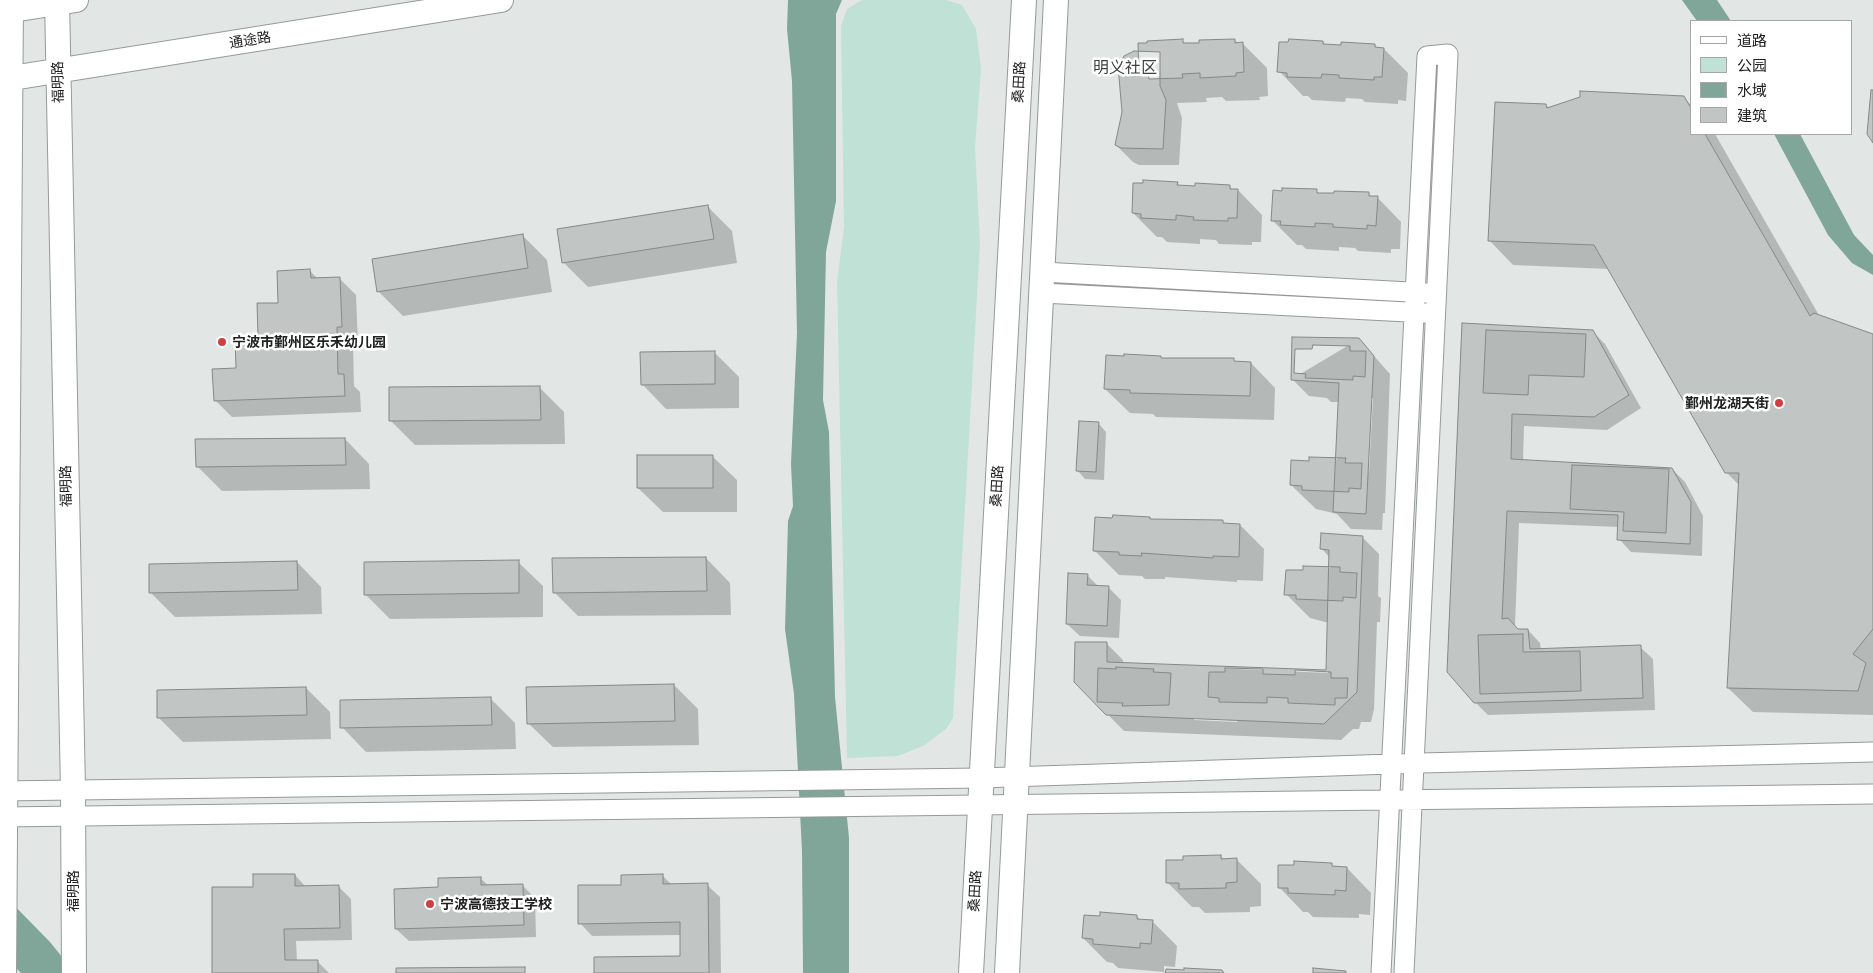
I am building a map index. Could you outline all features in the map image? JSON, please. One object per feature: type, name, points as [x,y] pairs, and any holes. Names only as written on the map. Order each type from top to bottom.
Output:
[{"type":"main road","name":"通途路","points":[[6,79],[501,0]]},
{"type":"main road","name":"桑田路","points":[[971,973],[1024,0]]},
{"type":"main road","points":[[1007,973],[1056,0]]},
{"type":"main road","name":"福明路","points":[[63,1],[57,71],[73,816],[74,973]]},
{"type":"main road","points":[[4,973],[2,791],[7,7],[63,1]]},
{"type":"street","points":[[1381,973],[1428,56],[1448,54],[1404,973]]},
{"type":"street","points":[[1042,283],[1437,294]]},
{"type":"street","points":[[1042,283],[1436,313]]},
{"type":"street","points":[[2,791],[981,778],[1414,763],[1873,752]]},
{"type":"street","points":[[2,817],[1873,794]]},
{"type":"green space","points":[[862,0],[946,0],[962,5],[976,29],[981,68],[975,148],[980,243],[953,718],[946,729],[923,746],[898,756],[847,758],[837,282],[844,227],[841,26],[847,9]]},
{"type":"water","points":[[788,0],[842,0],[836,14],[836,201],[826,252],[823,400],[829,432],[835,697],[849,838],[849,973],[803,973],[802,851],[794,694],[785,629],[788,521],[793,506],[791,464],[797,333],[792,81],[787,29]]},
{"type":"water","points":[[1682,0],[1717,0],[1730,20],[1696,20]]},
{"type":"water","points":[[1775,135],[1801,135],[1854,235],[1873,255],[1873,275],[1852,263],[1828,235]]},
{"type":"water","points":[[0,891],[50,942],[75,973],[21,973],[0,952]]},
{"type":"building","points":[[1183,39],[1183,43],[1199,43],[1199,40],[1235,39],[1235,43],[1243,42],[1244,72],[1236,73],[1236,76],[1200,78],[1200,73],[1182,74],[1183,78],[1149,79],[1148,74],[1139,75],[1138,43]]},
{"type":"building","points":[[1289,39],[1323,41],[1323,44],[1341,45],[1341,42],[1375,44],[1375,47],[1384,48],[1382,77],[1374,77],[1374,80],[1339,78],[1339,75],[1322,74],[1321,78],[1287,77],[1287,73],[1277,72],[1279,42],[1288,42]]},
{"type":"building","points":[[1134,51],[1160,52],[1160,86],[1166,100],[1163,149],[1121,148],[1115,145],[1122,112],[1118,66],[1124,56]]},
{"type":"building","points":[[1871,90],[1873,90],[1873,143],[1867,134]]},
{"type":"building","name":"鄞州龙湖天街","points":[[1580,91],[1684,96],[1690,106],[1690,135],[1706,135],[1810,316],[1814,313],[1873,334],[1873,629],[1853,654],[1866,663],[1858,691],[1727,688],[1739,473],[1725,473],[1594,245],[1488,241],[1495,102],[1546,104],[1547,108],[1580,97]]},
{"type":"building","points":[[1143,180],[1178,182],[1177,185],[1195,186],[1195,183],[1230,185],[1230,189],[1238,189],[1237,218],[1228,218],[1228,221],[1193,220],[1194,217],[1176,215],[1176,220],[1141,218],[1141,214],[1132,213],[1133,183],[1143,183]]},
{"type":"building","points":[[1282,188],[1317,189],[1317,193],[1334,193],[1334,191],[1369,192],[1369,196],[1378,196],[1376,226],[1367,225],[1367,229],[1333,227],[1333,224],[1315,223],[1315,227],[1280,225],[1281,221],[1271,221],[1273,190],[1282,191]]},
{"type":"building","points":[[708,205],[714,239],[562,263],[557,229]]},
{"type":"building","points":[[523,234],[528,268],[377,292],[372,259]]},
{"type":"building","points":[[310,269],[311,278],[340,277],[342,327],[337,327],[338,374],[344,374],[345,396],[214,401],[212,369],[236,368],[235,336],[258,335],[257,303],[278,303],[277,271]]},
{"type":"building","points":[[1462,323],[1593,330],[1629,395],[1594,417],[1512,414],[1511,459],[1672,468],[1691,502],[1690,544],[1617,540],[1618,515],[1507,511],[1502,619],[1508,618],[1518,629],[1528,629],[1530,649],[1641,645],[1643,698],[1474,703],[1447,672]]},
{"type":"building","points":[[1486,330],[1586,334],[1584,377],[1529,375],[1528,395],[1483,393]]},
{"type":"building","points":[[1292,337],[1359,338],[1374,356],[1366,514],[1333,512],[1339,383],[1291,380]]},
{"type":"building","points":[[1313,345],[1350,346],[1350,351],[1366,351],[1365,377],[1353,376],[1353,380],[1305,378],[1306,374],[1294,373],[1295,349],[1312,349]]},
{"type":"building","points":[[715,351],[715,384],[641,385],[640,352]]},
{"type":"building","points":[[1124,354],[1161,356],[1161,358],[1234,358],[1234,361],[1251,362],[1250,396],[1130,393],[1130,390],[1104,389],[1106,355],[1124,356]]},
{"type":"building","points":[[540,386],[541,420],[389,421],[389,387]]},
{"type":"building","points":[[1079,421],[1099,422],[1096,472],[1076,471]]},
{"type":"building","points":[[345,438],[346,465],[196,467],[195,439]]},
{"type":"building","points":[[637,455],[713,455],[713,488],[637,488]]},
{"type":"building","points":[[1309,457],[1346,458],[1345,463],[1362,463],[1361,489],[1349,488],[1349,492],[1302,490],[1302,486],[1290,485],[1291,460],[1309,461]]},
{"type":"building","points":[[1572,465],[1669,469],[1666,533],[1623,531],[1624,512],[1570,509]]},
{"type":"building","points":[[1113,515],[1150,517],[1150,519],[1223,520],[1223,523],[1240,524],[1239,557],[1213,556],[1213,558],[1141,553],[1142,556],[1119,555],[1119,552],[1093,551],[1095,517],[1112,518]]},
{"type":"building","points":[[1321,533],[1363,536],[1357,692],[1324,724],[1106,715],[1074,682],[1075,642],[1107,642],[1107,662],[1326,670],[1329,550],[1320,549]]},
{"type":"building","points":[[706,557],[707,591],[553,593],[552,558]]},
{"type":"building","points":[[519,560],[519,593],[364,595],[364,562]]},
{"type":"building","points":[[297,561],[298,590],[149,593],[149,564]]},
{"type":"building","points":[[1303,566],[1340,567],[1340,572],[1357,573],[1356,598],[1343,597],[1343,601],[1296,599],[1296,595],[1284,595],[1286,570],[1303,570]]},
{"type":"building","points":[[1068,573],[1088,574],[1087,585],[1109,586],[1107,626],[1066,624]]},
{"type":"building","points":[[1523,634],[1523,652],[1580,651],[1581,691],[1480,694],[1478,635]]},
{"type":"building","points":[[1116,667],[1154,669],[1153,672],[1171,673],[1169,705],[1122,706],[1123,703],[1097,702],[1098,668],[1116,669]]},
{"type":"building","points":[[1225,668],[1263,669],[1263,674],[1295,675],[1295,670],[1331,672],[1331,678],[1348,678],[1347,698],[1335,698],[1335,705],[1288,703],[1288,698],[1267,697],[1267,703],[1219,702],[1219,698],[1208,697],[1209,672],[1225,672]]},
{"type":"building","points":[[674,684],[675,721],[527,724],[526,687]]},
{"type":"building","points":[[306,687],[307,715],[157,718],[157,690]]},
{"type":"building","points":[[491,697],[492,725],[340,728],[340,700]]},
{"type":"building","points":[[1221,855],[1221,859],[1237,858],[1237,882],[1226,883],[1226,888],[1179,889],[1179,883],[1166,883],[1166,860],[1183,860],[1183,856]]},
{"type":"building","points":[[1294,861],[1332,863],[1332,866],[1347,867],[1346,891],[1335,890],[1335,895],[1288,893],[1288,888],[1278,888],[1278,865],[1294,865]]},
{"type":"building","points":[[253,874],[295,874],[295,886],[339,885],[340,928],[284,929],[285,960],[318,960],[318,973],[212,973],[212,887],[253,887]]},
{"type":"building","points":[[663,874],[663,884],[708,883],[709,973],[594,973],[594,957],[680,956],[680,922],[578,924],[578,885],[621,885],[621,875]]},
{"type":"building","points":[[481,877],[481,885],[523,884],[524,925],[395,929],[394,889],[438,887],[438,878]]},
{"type":"building","points":[[1100,912],[1137,915],[1137,919],[1153,920],[1151,944],[1140,943],[1140,948],[1093,944],[1093,939],[1082,938],[1084,915],[1100,916]]},
{"type":"building","points":[[525,967],[525,973],[396,973],[396,968]]},
{"type":"building","points":[[1184,968],[1222,970],[1224,973],[1165,973],[1166,969],[1184,970]]},
{"type":"building","points":[[1313,968],[1346,971],[1346,973],[1313,973]]},
{"type":"place","name":"宁波市鄞州区乐禾幼儿园","points":[[222,342]]},
{"type":"place","name":"鄞州龙湖天街","points":[[1779,403]]},
{"type":"place","name":"宁波高德技工学校","points":[[430,904]]},
{"type":"district","name":"明义社区","points":[[1125,68]]}]
